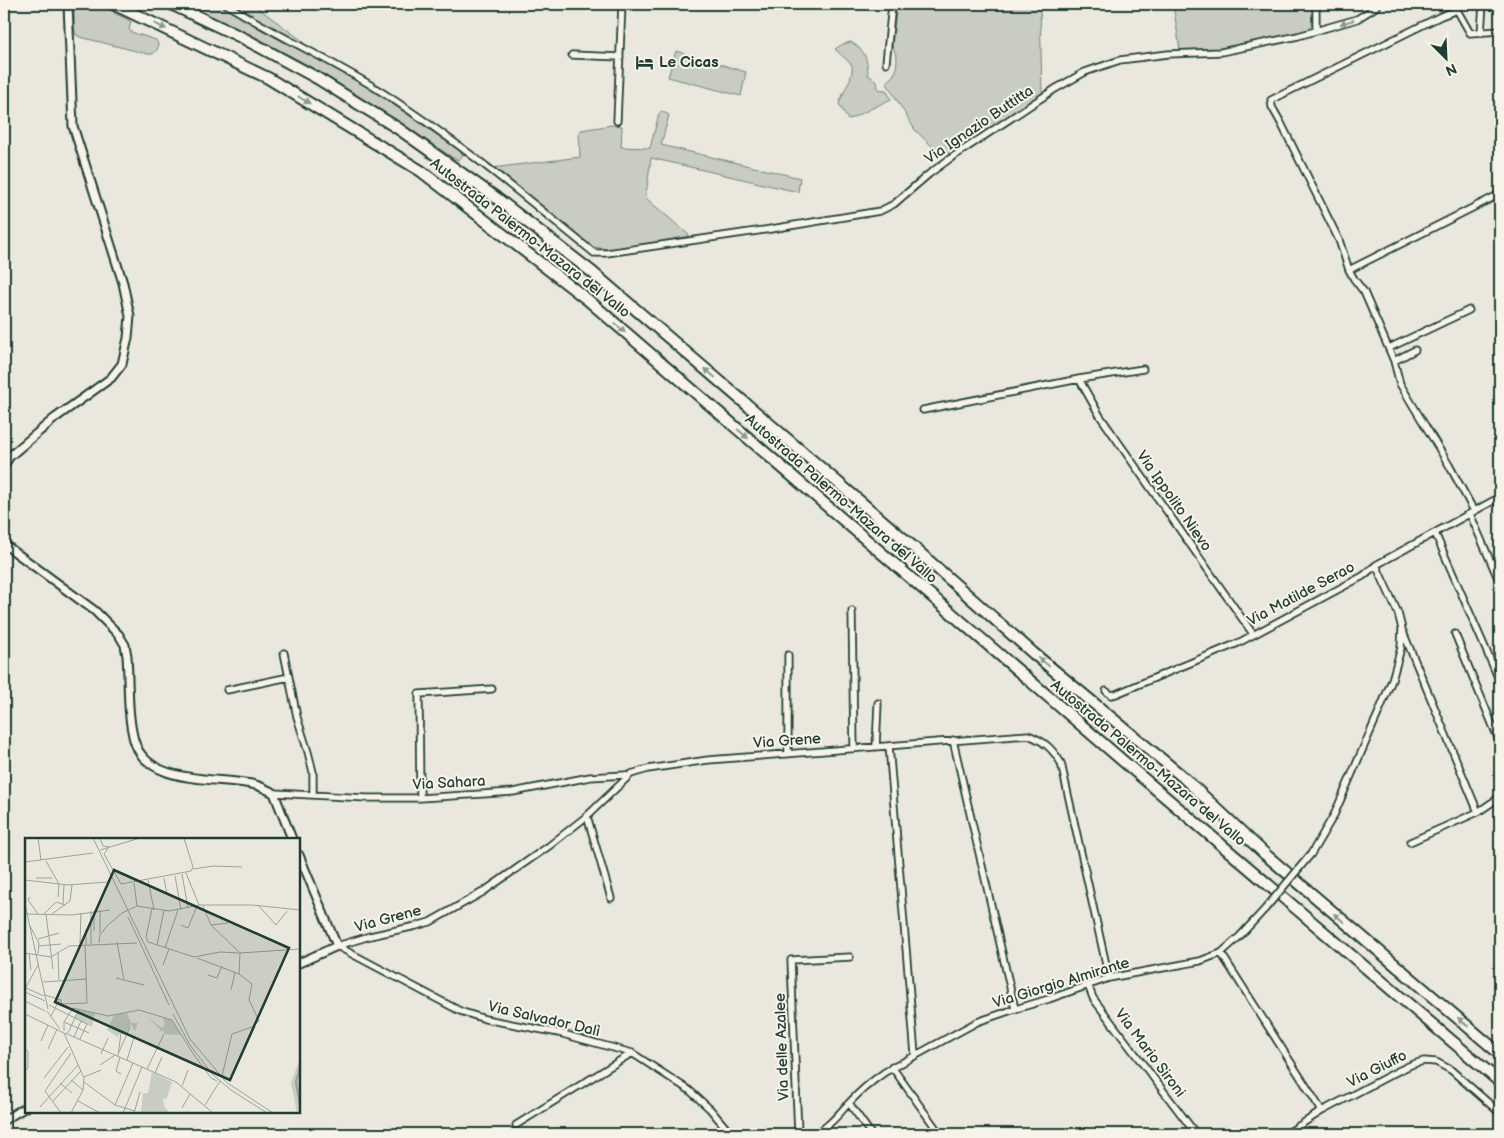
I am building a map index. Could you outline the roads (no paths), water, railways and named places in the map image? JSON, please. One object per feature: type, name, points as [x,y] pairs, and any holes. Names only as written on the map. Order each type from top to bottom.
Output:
[{"type":"highway","name":"Autostrada Palermo-Mazara del Vallo","points":[[115,4],[268,78],[421,171],[588,300],[1130,767],[1500,1082]]},
{"type":"highway","name":"Autostrada Palermo-Mazara del Vallo","points":[[171,4],[245,39],[317,78],[399,129],[496,197],[592,272],[912,546],[1033,653],[1183,776],[1266,855],[1500,1054]]},
{"type":"street","points":[[4,465],[10,456],[55,418],[111,378],[122,364],[128,338],[130,316],[122,283],[73,126],[68,4]]},
{"type":"street","name":"Via Ignazio Buttitta","points":[[226,4],[256,23],[338,66],[402,106],[492,171],[594,253],[607,253],[771,229],[880,211],[894,204],[948,160],[1055,89],[1085,72],[1120,60],[1168,54],[1221,52],[1316,31],[1357,19],[1376,5]]},
{"type":"street","points":[[617,121],[622,4]]},
{"type":"street","points":[[886,63],[892,4]]},
{"type":"street","points":[[1316,4],[1316,31]]},
{"type":"street","points":[[1481,33],[1483,4]]},
{"type":"street","points":[[1500,31],[1470,33],[1457,10],[1271,100],[1272,107],[1339,240],[1349,270],[1354,280],[1364,292],[1394,361],[1400,384],[1449,465],[1472,513],[1500,584]]},
{"type":"street","points":[[572,55],[620,57]]},
{"type":"street","points":[[1349,270],[1500,194]]},
{"type":"street","points":[[1388,348],[1469,310]]},
{"type":"street","points":[[1394,361],[1415,350]]},
{"type":"street","points":[[923,410],[1079,379],[1143,369]]},
{"type":"street","name":"Via Ippolito Nievo","points":[[1079,379],[1100,416],[1252,634]]},
{"type":"street","name":"Via Matilde Serao","points":[[1106,691],[1111,695],[1116,694],[1238,643],[1364,576],[1376,565],[1500,497]]},
{"type":"street","points":[[1435,533],[1500,682]]},
{"type":"street","points":[[4,544],[95,611],[119,635],[127,656],[134,740],[145,760],[158,769],[171,774],[256,785],[274,793],[292,838]]},
{"type":"street","points":[[1376,565],[1398,614],[1402,629],[1478,812]]},
{"type":"street","points":[[852,611],[854,748]]},
{"type":"street","name":"Via Giorgio Almirante","points":[[816,1134],[832,1124],[849,1103],[872,1081],[892,1067],[978,1022],[1049,1000],[1109,978],[1200,961],[1220,953],[1239,937],[1311,854],[1334,815],[1392,680],[1402,648],[1402,629]]},
{"type":"street","points":[[1455,634],[1500,743]]},
{"type":"street","points":[[284,653],[297,717],[313,772],[313,795]]},
{"type":"street","points":[[788,655],[788,754]]},
{"type":"street","points":[[227,690],[289,677]]},
{"type":"street","points":[[420,798],[419,694],[492,689]]},
{"type":"street","points":[[876,747],[878,703]]},
{"type":"street","name":"Via Grene","points":[[337,946],[430,922],[483,892],[549,846],[587,816],[631,774],[648,769],[708,760],[1028,735],[1042,740],[1053,749],[1061,763],[1109,978]]},
{"type":"street","points":[[953,740],[1016,1009]]},
{"type":"street","points":[[889,746],[915,1055]]},
{"type":"street","name":"Via Sahara","points":[[274,793],[368,798],[420,798],[513,792],[590,777],[625,775]]},
{"type":"street","points":[[1410,842],[1478,812],[1500,797]]},
{"type":"street","points":[[587,816],[611,898]]},
{"type":"street","points":[[300,857],[337,946],[300,963]]},
{"type":"street","name":"Via Salvador Dalì","points":[[337,946],[460,1011],[485,1019],[559,1033],[632,1053],[688,1090],[710,1109],[731,1134]]},
{"type":"street","points":[[1220,953],[1322,1111]]},
{"type":"street","name":"Via delle Azalee","points":[[798,1134],[791,960],[850,957]]},
{"type":"street","name":"Via Mario Sironi","points":[[1088,985],[1093,998],[1196,1134]]},
{"type":"street","points":[[516,1125],[632,1053]]},
{"type":"street","name":"Via Giuffo","points":[[1286,1134],[1322,1111],[1398,1071],[1424,1061],[1436,1062],[1451,1070],[1500,1113]]},
{"type":"street","points":[[892,1067],[940,1134]]},
{"type":"street","points":[[849,1103],[871,1134]]},
{"type":"street","points":[[4,1120],[25,1108]]},
{"type":"place","name":"Le Cicas","points":[[645,62]]}]
